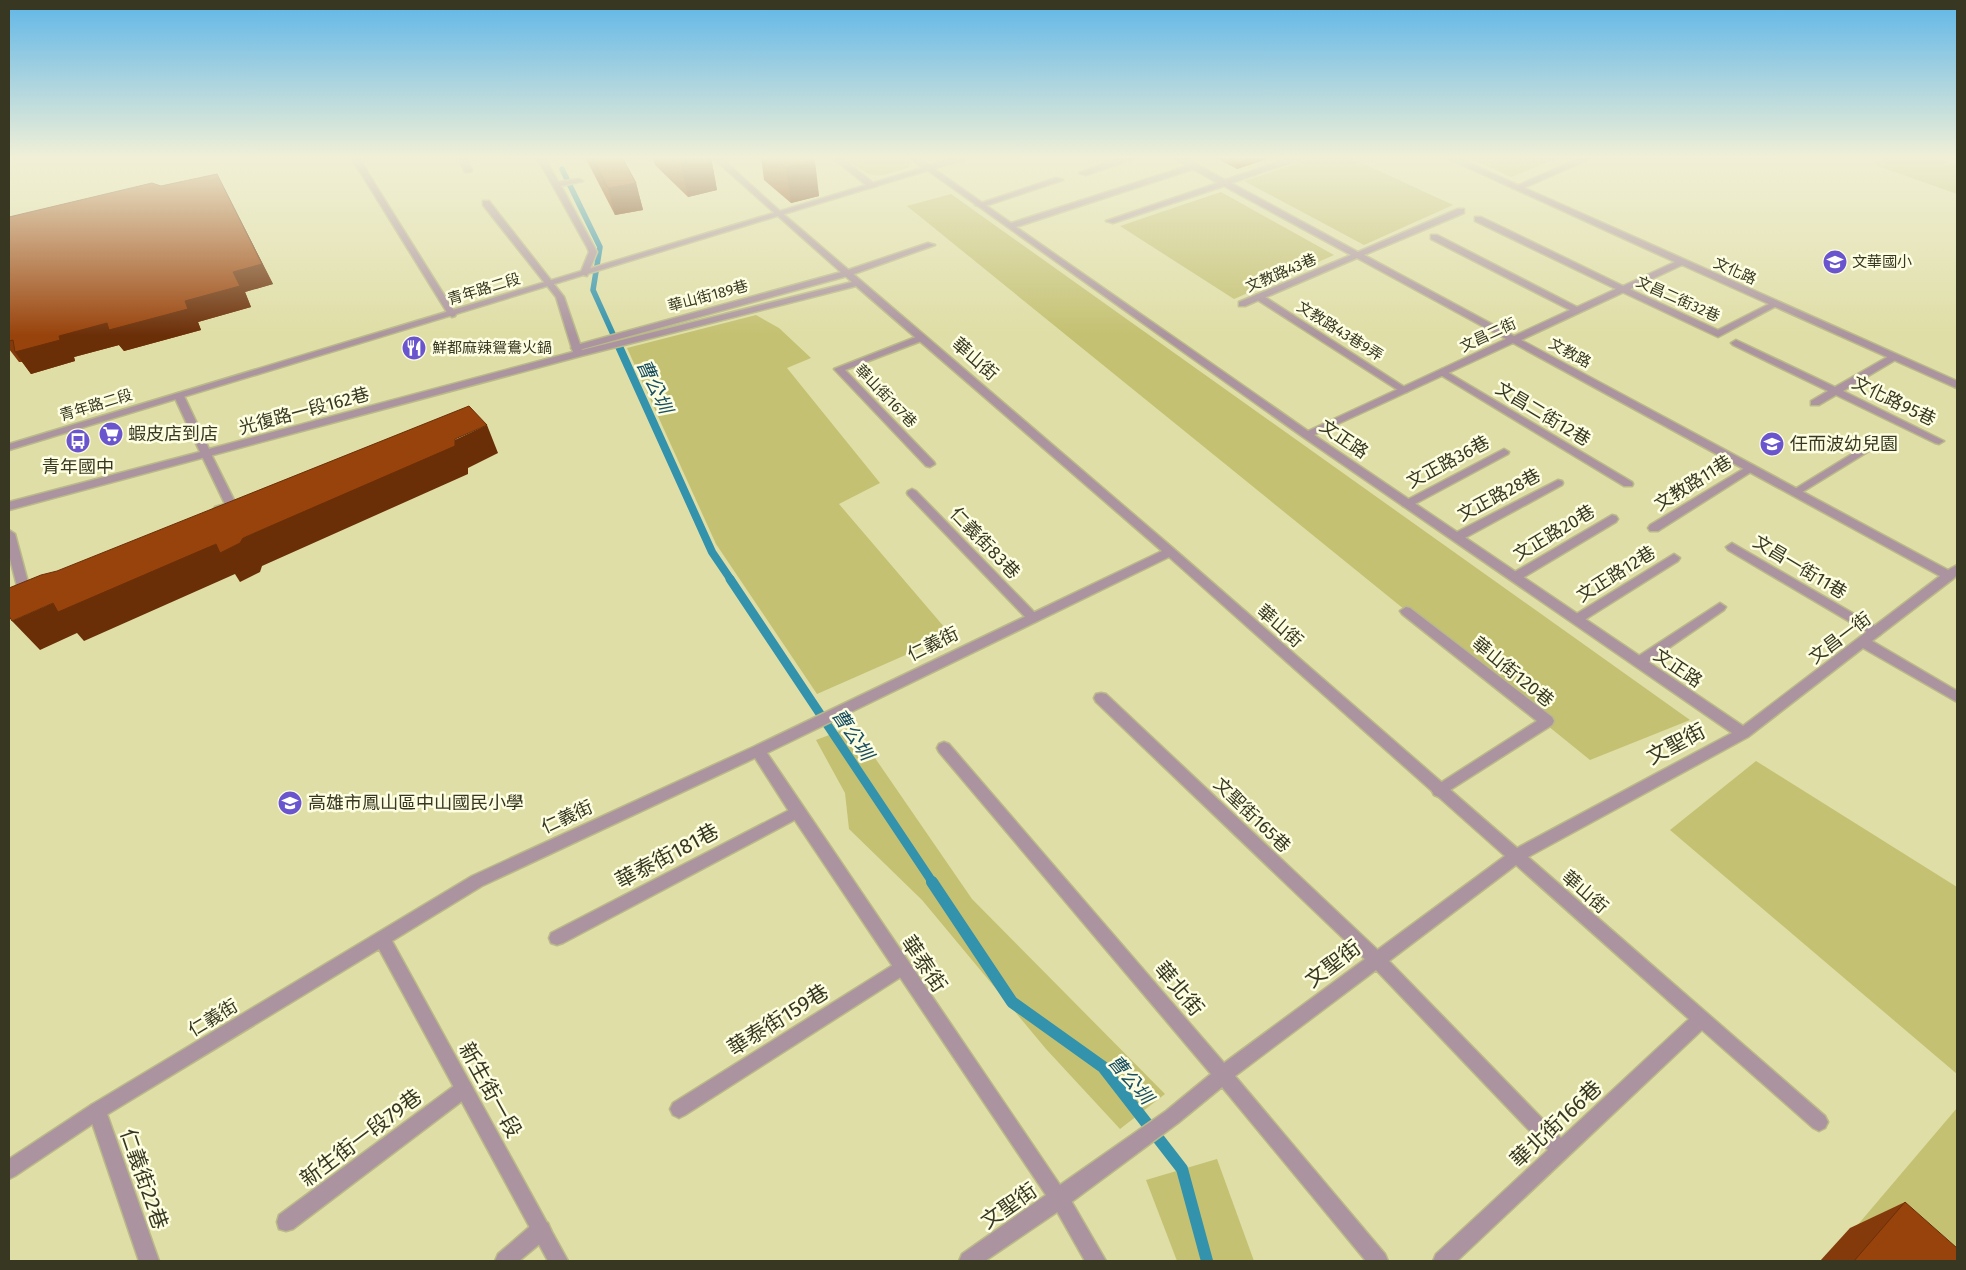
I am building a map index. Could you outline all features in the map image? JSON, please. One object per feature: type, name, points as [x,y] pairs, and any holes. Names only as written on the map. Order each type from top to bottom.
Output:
[{"type":"street","points":[[391,216],[452,314]]},
{"type":"street","points":[[497,216],[560,297],[577,351]]},
{"type":"street","points":[[574,216],[591,246],[592,252],[584,274]]},
{"type":"street","name":"青年路二段","points":[[9,447],[775,216]]},
{"type":"street","name":"華山街","points":[[781,216],[1170,552],[1439,791],[1516,856],[1819,1122]]},
{"type":"street","name":"文正路","points":[[996,216],[1307,435],[1743,733]]},
{"type":"street","points":[[1010,226],[1040,216]]},
{"type":"street","points":[[1110,221],[1124,216]]},
{"type":"street","name":"文教路","points":[[1286,216],[1750,468],[1953,572]]},
{"type":"street","name":"文教路43巷","points":[[1242,304],[1449,216]]},
{"type":"street","name":"文化路","points":[[1579,216],[1957,385]]},
{"type":"street","points":[[1478,219],[1623,289]]},
{"type":"street","points":[[1434,237],[1577,310]]},
{"type":"street","name":"華山街189巷","points":[[625,339],[848,273],[931,245]]},
{"type":"street","name":"文昌二街","points":[[1307,435],[1681,262]]},
{"type":"street","points":[[625,339],[859,283]]},
{"type":"street","name":"文昌二街32巷","points":[[1623,289],[1718,334],[1776,304]]},
{"type":"street","name":"文教路43巷9弄","points":[[1259,297],[1404,390]]},
{"type":"street","name":"華山街167巷","points":[[921,338],[839,369],[930,464]]},
{"type":"street","name":"光復路一段162巷","points":[[9,506],[625,339]]},
{"type":"street","name":"文化路95巷","points":[[1736,343],[1938,441]]},
{"type":"street","name":"文化路95巷","points":[[1814,403],[1894,357]]},
{"type":"street","name":"文昌二街12巷","points":[[1442,372],[1628,484]]},
{"type":"street","points":[[179,396],[231,506],[204,516]]},
{"type":"street","points":[[1795,492],[1883,438]]},
{"type":"street","name":"文正路36巷","points":[[1407,503],[1504,452]]},
{"type":"street","name":"文教路11巷","points":[[1654,528],[1750,468]]},
{"type":"street","name":"文正路28巷","points":[[1457,537],[1558,483]]},
{"type":"street","name":"仁義街83巷","points":[[912,493],[1034,618]]},
{"type":"street","name":"文正路20巷","points":[[1515,577],[1612,519]]},
{"type":"street","points":[[9,534],[27,584],[9,592]]},
{"type":"street","name":"文昌一街11巷","points":[[1732,547],[1876,632]]},
{"type":"street","name":"仁義街","points":[[9,1170],[98,1111],[477,881],[758,751],[1170,552]]},
{"type":"street","name":"文正路12巷","points":[[1577,620],[1674,558]]},
{"type":"street","name":"文昌一街","points":[[1743,733],[1953,572]]},
{"type":"street","points":[[1639,662],[1720,607]]},
{"type":"street","name":"華山街120巷","points":[[1406,611],[1547,721],[1439,791]]},
{"type":"street","points":[[1864,642],[1957,697]]},
{"type":"street","name":"文聖街165巷","points":[[1101,698],[1377,960],[1561,1150]]},
{"type":"street","name":"文聖街","points":[[969,1261],[1168,1120],[1223,1075],[1516,856],[1743,733]]},
{"type":"street","name":"華北街","points":[[944,748],[1223,1075],[1378,1261]]},
{"type":"street","name":"華泰街","points":[[758,751],[901,968],[1059,1199],[1096,1261]]},
{"type":"street","name":"華泰街181巷","points":[[557,938],[797,812]]},
{"type":"street","name":"新生街一段","points":[[382,939],[558,1261]]},
{"type":"street","name":"華泰街159巷","points":[[679,1110],[901,968]]},
{"type":"street","name":"華北街166巷","points":[[1443,1261],[1701,1019]]},
{"type":"street","name":"新生街一段79巷","points":[[286,1222],[464,1089]]},
{"type":"street","name":"仁義街22巷","points":[[98,1111],[148,1261]]},
{"type":"street","points":[[505,1261],[541,1230]]},
{"type":"shaded area","points":[[920,216],[982,216],[1690,720],[1590,760]]},
{"type":"shaded area","points":[[1149,216],[1265,216],[1334,255],[1234,299],[1120,226]]},
{"type":"shaded area","points":[[1310,216],[1428,216],[1364,245]]},
{"type":"shaded area","points":[[756,315],[779,328],[811,358],[787,368],[880,483],[839,504],[951,635],[817,694],[716,544],[627,348]]},
{"type":"shaded area","points":[[853,726],[972,899],[1165,1094],[1120,1129],[1046,1049],[922,900],[849,829],[845,793],[816,740]]},
{"type":"shaded area","points":[[1756,761],[1957,887],[1957,1074],[1670,830]]},
{"type":"shaded area","points":[[1957,1108],[1957,1261],[1827,1261]]},
{"type":"shaded area","points":[[1217,1159],[1254,1261],[1177,1261],[1146,1180]]},
{"type":"building","points":[[238,216],[262,264],[233,272],[240,286],[185,301],[188,309],[109,330],[107,323],[59,336],[60,340],[15,352],[13,340],[9,341],[9,217]]},
{"type":"building","points":[[469,406],[487,425],[455,439],[455,446],[243,538],[240,543],[220,553],[216,544],[58,612],[53,603],[12,621],[9,616],[9,588],[41,575],[57,571]]},
{"type":"building","points":[[1905,1202],[1957,1248],[1957,1261],[1854,1261]]},
{"type":"waterway","name":"曹公圳","points":[[585,216],[600,247],[593,290],[617,343]]},
{"type":"waterway","name":"曹公圳","points":[[617,342],[712,552],[731,580]]},
{"type":"waterway","name":"曹公圳","points":[[730,579],[933,883]]},
{"type":"waterway","name":"曹公圳","points":[[932,882],[1012,1002],[1103,1067],[1182,1169],[1207,1261]]},
{"type":"place","name":"文華國小","points":[[1835,262]]},
{"type":"place","name":"鮮都麻辣鴛鴦火鍋","points":[[414,348]]},
{"type":"place","name":"蝦皮店到店","points":[[111,434]]},
{"type":"place","name":"青年國中","points":[[78,441]]},
{"type":"place","name":"任而波幼兒園","points":[[1772,444]]},
{"type":"place","name":"高雄市鳳山區中山國民小學","points":[[290,803]]}]
